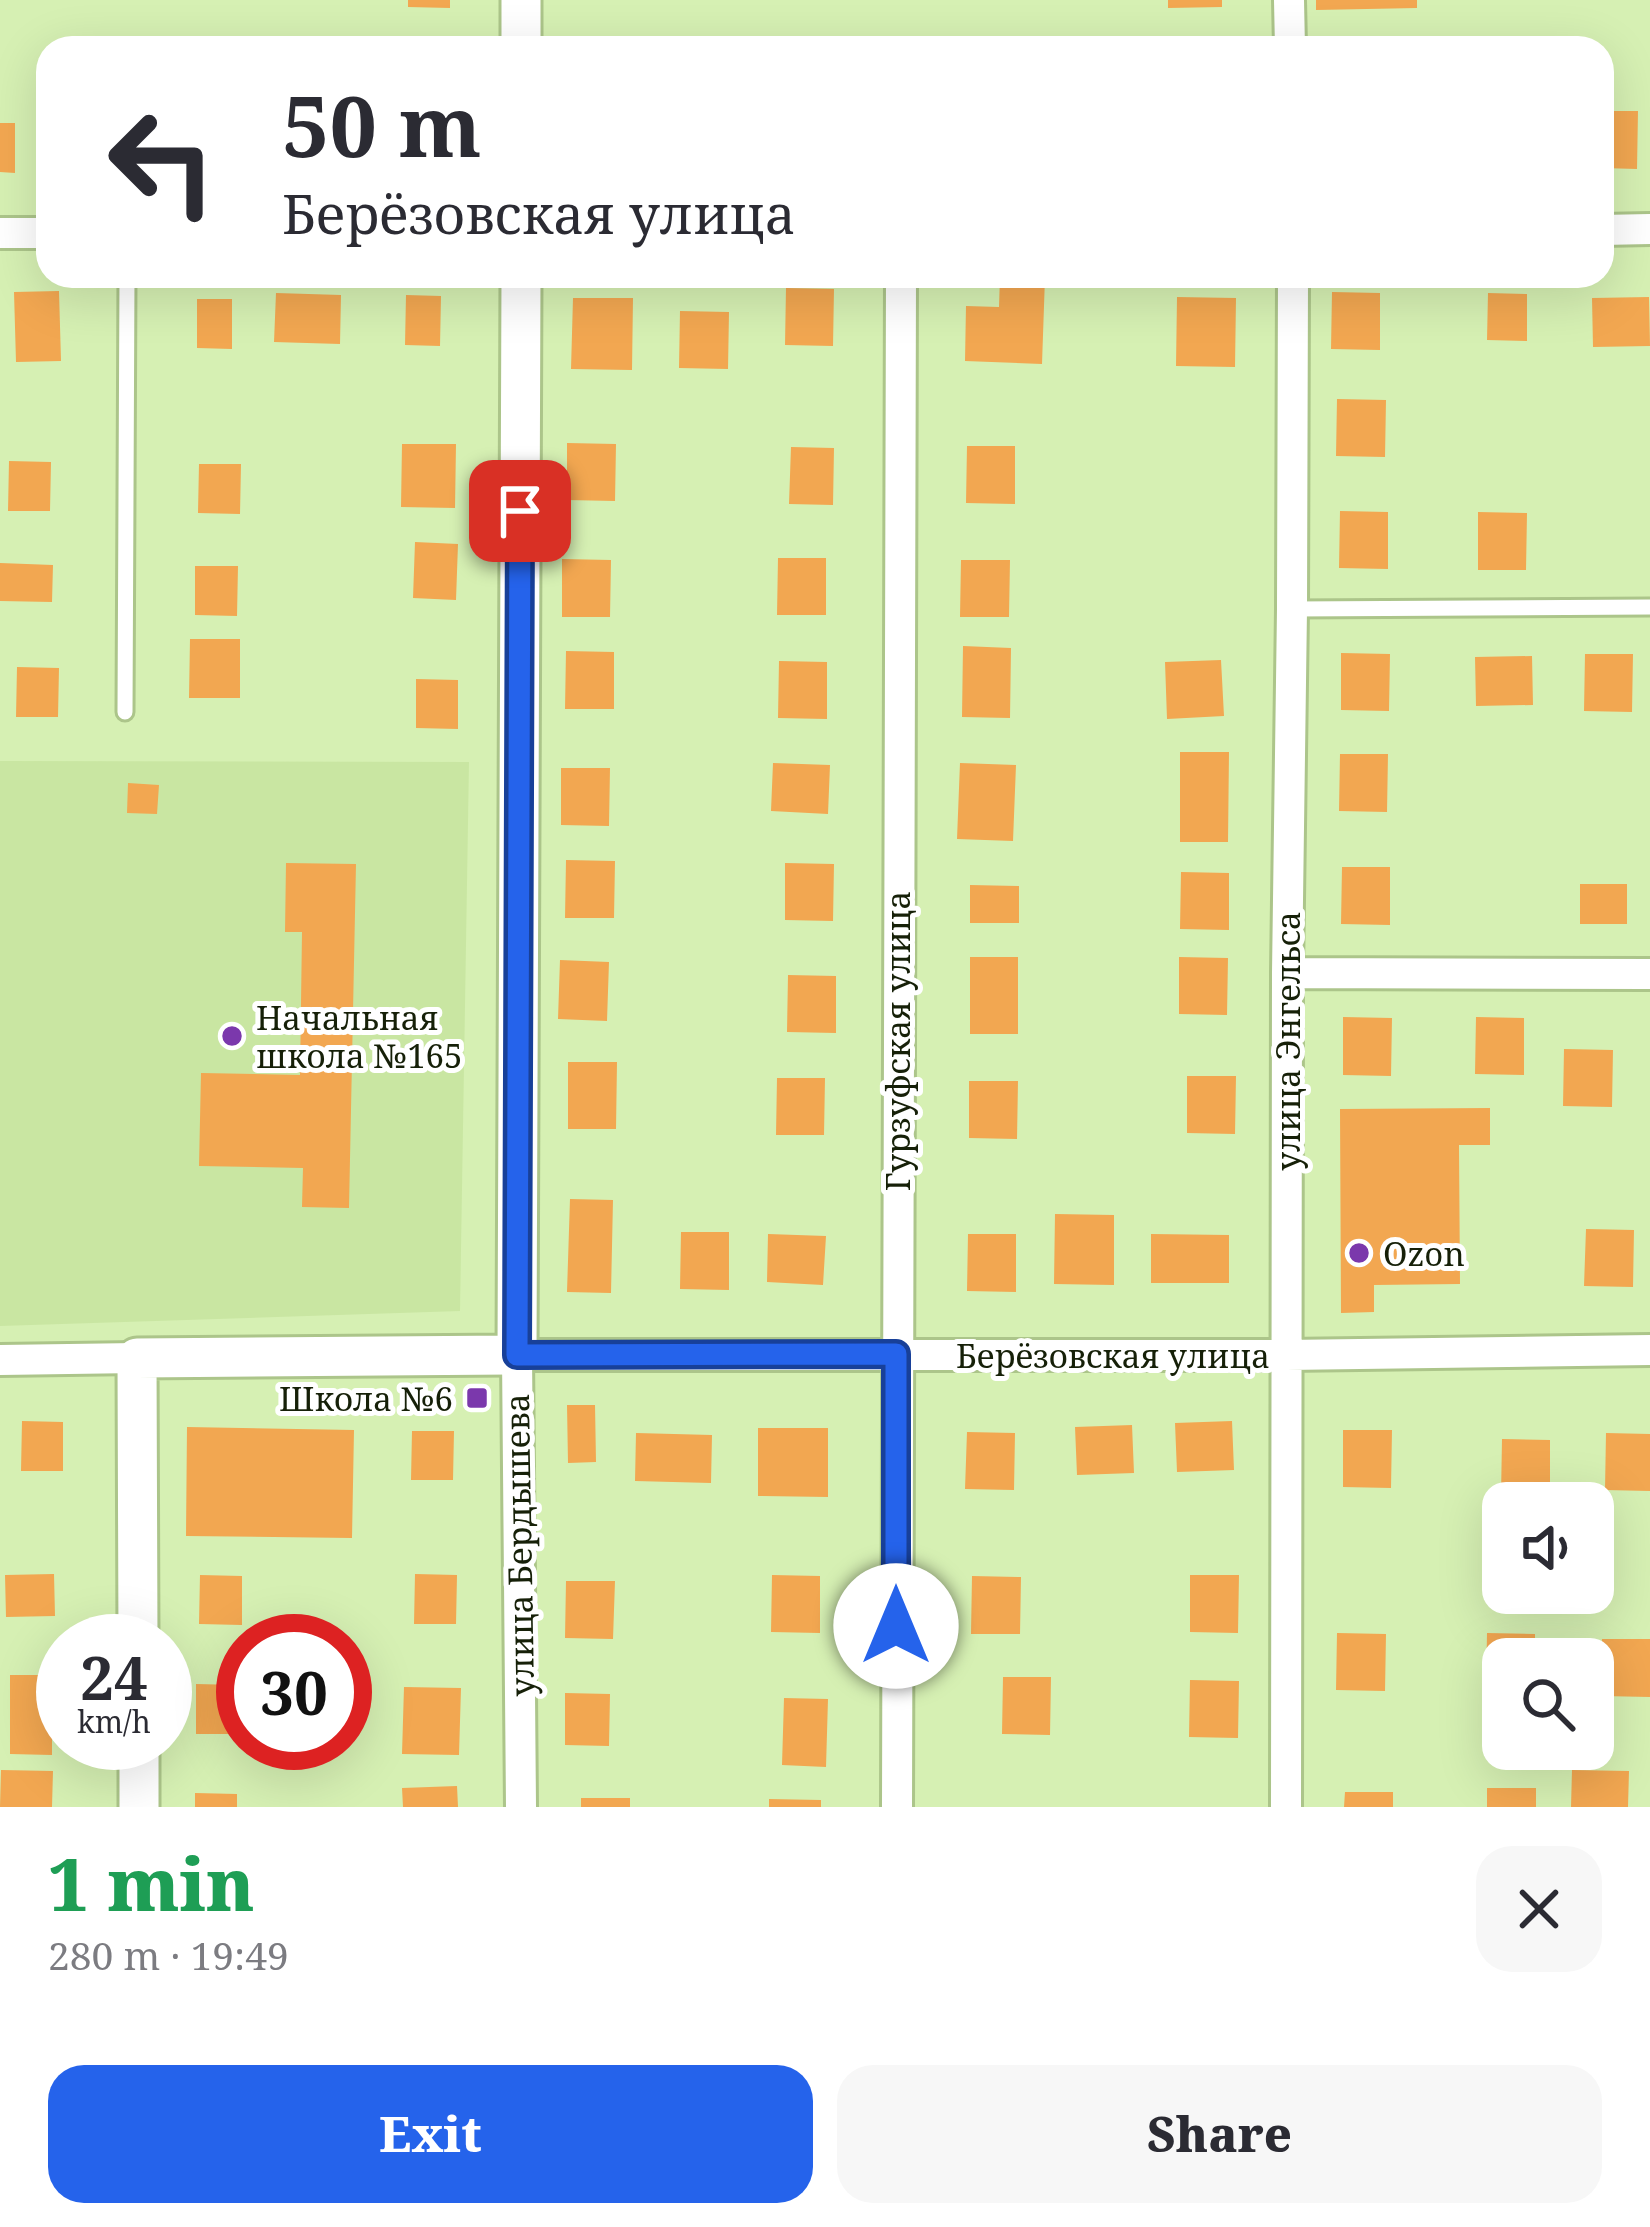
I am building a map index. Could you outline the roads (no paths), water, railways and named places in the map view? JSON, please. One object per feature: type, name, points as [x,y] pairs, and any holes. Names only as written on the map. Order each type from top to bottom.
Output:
[{"type":"street","points":[[521,0],[521,36]]},
{"type":"street","points":[[1289,0],[1290,36]]},
{"type":"street","points":[[1614,230],[1650,229]]},
{"type":"street","points":[[0,233],[36,233]]},
{"type":"street","name":"улица Бердышева","points":[[521,288],[517,1355],[521,1807]]},
{"type":"street","name":"Гурзуфская улица","points":[[897,1807],[901,288]]},
{"type":"street","name":"улица Энгельса","points":[[1286,1807],[1293,288]]},
{"type":"street","points":[[1287,973],[1650,974]]},
{"type":"street","name":"Берёзовская улица","points":[[0,1360],[1650,1350]]},
{"type":"street","points":[[137,1358],[138,1614]]},
{"type":"street","points":[[139,1770],[139,1807]]},
{"type":"lane","points":[[125,712],[127,288]]},
{"type":"lane","points":[[1292,609],[1650,607]]},
{"type":"place","name":"Начальная школа №165","points":[[232,1036]]},
{"type":"place","name":"Ozon","points":[[1359,1253]]},
{"type":"place","name":"Школа №6","points":[[477,1398]]}]
